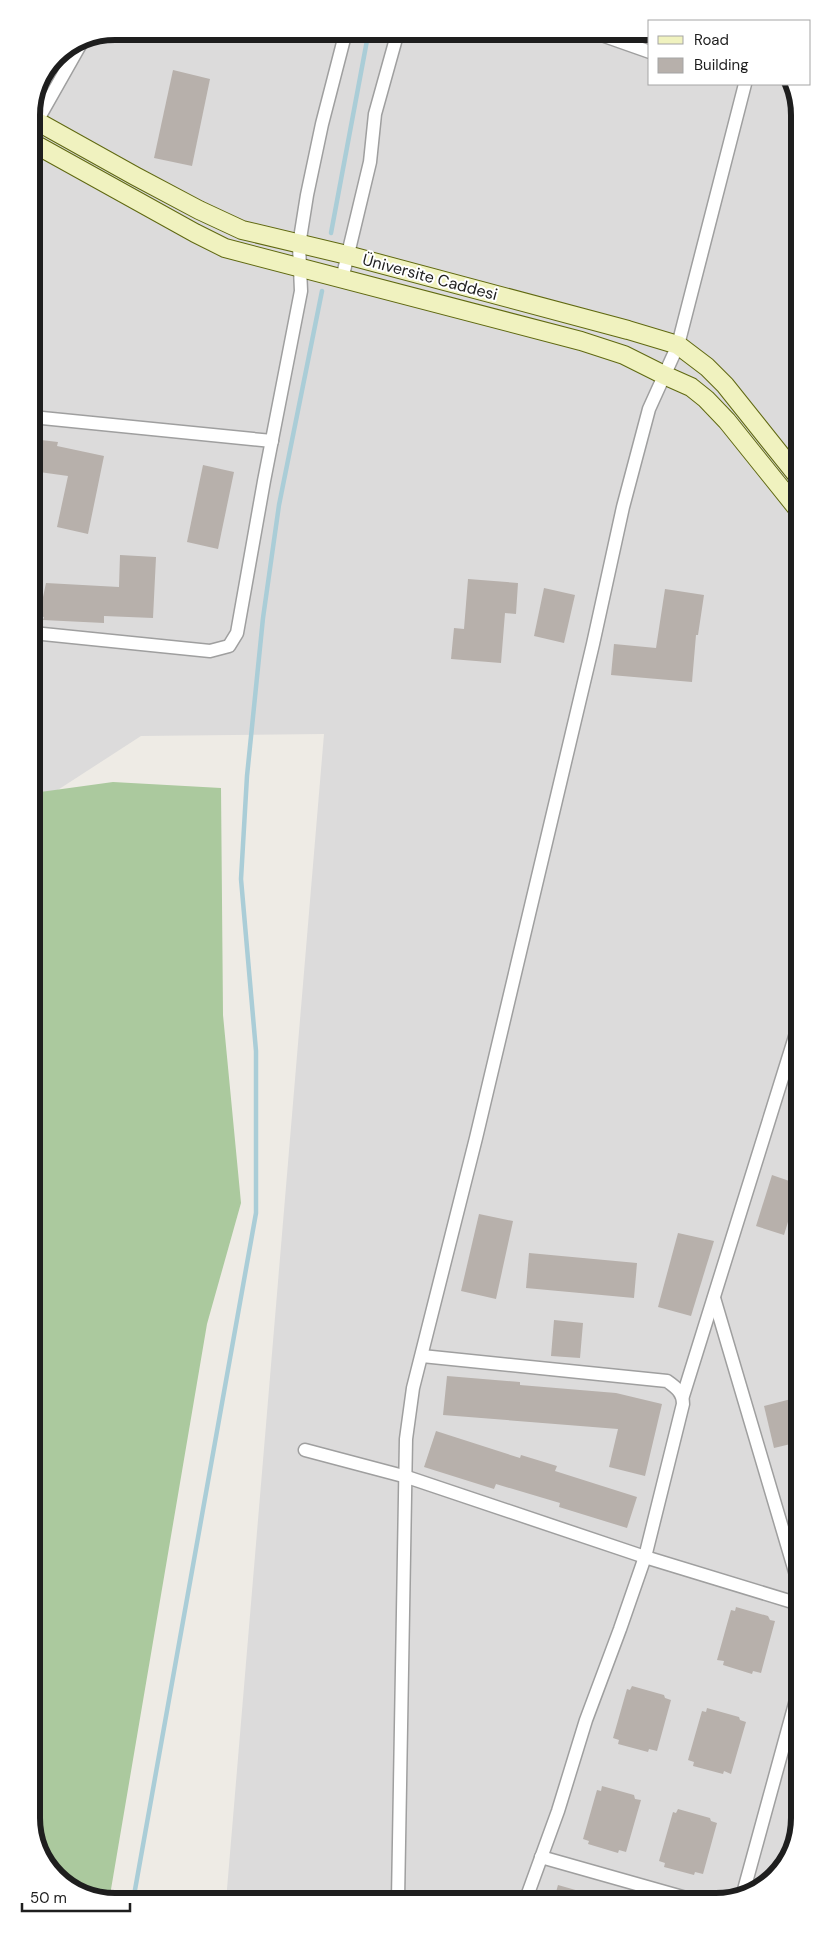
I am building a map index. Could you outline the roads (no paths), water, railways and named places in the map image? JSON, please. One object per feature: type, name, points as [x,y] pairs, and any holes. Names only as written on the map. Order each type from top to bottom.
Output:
[{"type":"main road","name":"Üniversite Caddesi","points":[[40,123],[134,176],[242,230],[347,255],[678,345],[707,367],[726,385],[791,468]]},
{"type":"main road","points":[[40,146],[218,244],[299,268],[581,341],[624,355],[691,386],[727,420],[791,501]]},
{"type":"street","points":[[40,634],[210,651],[229,646],[237,633],[301,291],[299,244],[312,168],[344,40]]},
{"type":"street","points":[[342,279],[370,162],[375,114],[396,40]]},
{"type":"street","points":[[616,40],[648,51]]},
{"type":"street","points":[[40,110],[76,52]]},
{"type":"street","points":[[398,1893],[407,1477],[406,1440],[414,1388],[476,1138],[593,644],[623,507],[649,409],[678,345],[743,85]]},
{"type":"street","points":[[40,417],[272,441]]},
{"type":"street","points":[[528,1893],[558,1811],[586,1720],[645,1557],[683,1404],[683,1396],[791,1050]]},
{"type":"street","points":[[714,1298],[791,1558]]},
{"type":"street","points":[[422,1356],[667,1381],[676,1387],[683,1396]]},
{"type":"street","points":[[305,1450],[407,1477],[645,1557],[791,1602]]},
{"type":"street","points":[[745,1887],[791,1718]]},
{"type":"street","points":[[541,1857],[668,1893]]},
{"type":"waterway","points":[[331,233],[367,40]]},
{"type":"waterway","points":[[134,1893],[256,1213],[256,1051],[241,879],[247,776],[263,618],[279,505],[322,291]]}]
